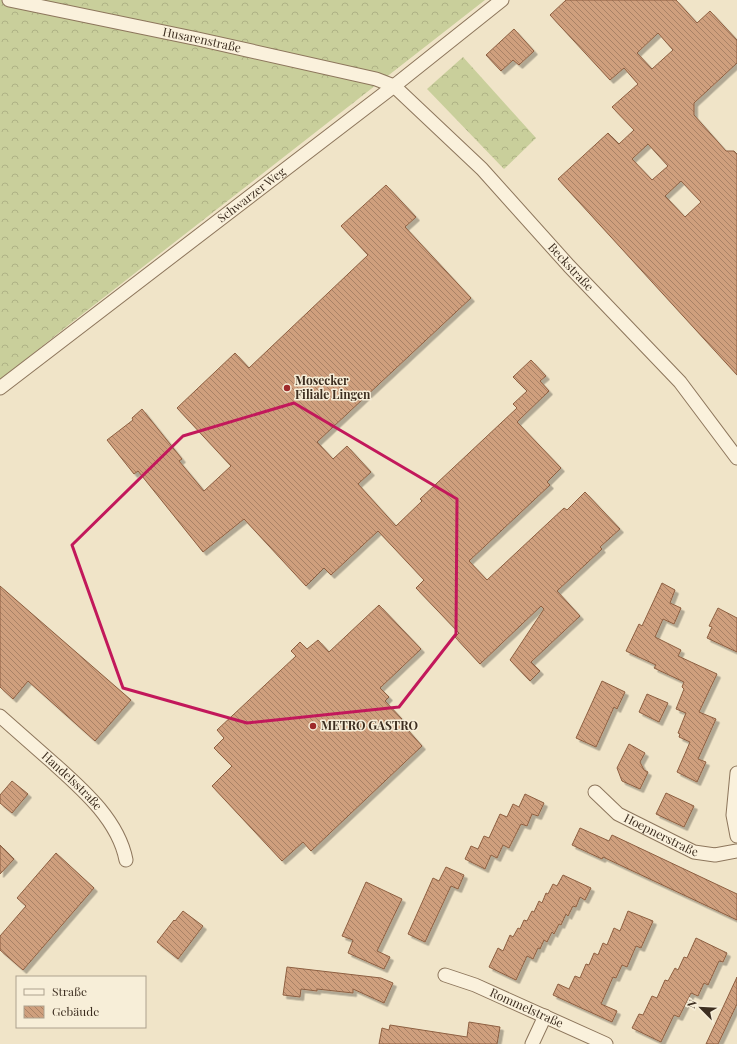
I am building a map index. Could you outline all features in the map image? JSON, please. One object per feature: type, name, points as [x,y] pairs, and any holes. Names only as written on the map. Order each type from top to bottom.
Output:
[{"type":"street","name":"Husarenstraße","points":[[9,0],[198,39],[376,79],[394,86]]},
{"type":"street","name":"Schwarzer Weg","points":[[0,388],[394,86],[502,0]]},
{"type":"street","name":"Beckstraße","points":[[394,86],[482,169],[570,266],[680,382],[737,458]]},
{"type":"street","name":"Handelsstraße","points":[[0,716],[83,790],[93,801],[109,821],[123,846],[126,860]]},
{"type":"street","points":[[737,773],[733,815],[737,836]]},
{"type":"street","name":"Hoepnerstraße","points":[[595,792],[618,814],[694,852],[715,855],[737,850]]},
{"type":"street","name":"Rommelstraße","points":[[445,975],[475,985],[606,1044]]},
{"type":"street","points":[[532,1044],[545,1016]]},
{"type":"highlighted area","points":[[294,403],[457,499],[456,634],[399,707],[247,723],[123,688],[72,545],[183,436]]},
{"type":"green space","points":[[0,0],[485,0],[0,380]]},
{"type":"green space","points":[[463,57],[536,138],[504,169],[427,89]]},
{"type":"building","points":[[566,0],[676,0],[697,23],[710,11],[737,40],[737,63],[694,103],[694,115],[726,151],[734,151],[737,154],[737,375],[558,179],[608,133],[619,144],[634,130],[612,107],[638,84],[624,68],[610,80],[550,15]],"holes":[[[658,33],[673,50],[652,69],[637,53]],[[648,144],[668,166],[652,180],[632,159]],[[681,181],[701,202],[685,217],[665,196]]]},
{"type":"building","points":[[514,29],[534,51],[519,65],[513,60],[501,71],[486,55]]},
{"type":"building","points":[[386,185],[416,217],[405,227],[471,298],[317,442],[333,459],[347,446],[371,472],[358,484],[396,526],[422,501],[420,499],[517,408],[513,404],[527,391],[513,377],[531,360],[546,376],[540,381],[549,391],[517,422],[561,468],[547,482],[550,485],[469,561],[487,580],[564,508],[567,510],[585,492],[620,529],[600,547],[602,549],[557,591],[580,616],[531,662],[540,671],[530,681],[510,660],[544,609],[541,606],[480,664],[455,637],[459,633],[416,588],[424,580],[378,531],[331,575],[324,568],[306,586],[244,519],[203,552],[138,471],[134,474],[107,440],[133,420],[132,418],[142,409],[182,459],[179,461],[204,491],[231,466],[177,408],[235,353],[249,368],[368,255],[341,226]]},
{"type":"building","points":[[662,583],[675,590],[670,603],[681,608],[674,624],[663,619],[655,637],[681,650],[678,656],[717,674],[699,712],[716,719],[698,759],[706,762],[697,782],[677,772],[690,742],[679,737],[680,734],[678,733],[686,713],[676,709],[684,689],[682,687],[684,682],[654,668],[656,665],[626,651],[639,624],[642,626]]},
{"type":"building","points":[[0,586],[131,700],[95,741],[28,681],[13,699],[0,687]]},
{"type":"building","name":"METRO GASTRO","points":[[379,605],[421,649],[380,688],[389,697],[385,701],[402,719],[400,721],[422,746],[311,851],[303,842],[282,861],[212,786],[232,766],[214,748],[224,738],[217,730],[296,656],[291,651],[300,642],[307,649],[318,640],[329,652]]},
{"type":"building","points":[[718,608],[737,618],[737,652],[707,638],[712,627],[709,626]]},
{"type":"building","points":[[602,681],[625,692],[617,709],[614,707],[596,747],[576,738]]},
{"type":"building","points":[[647,694],[668,703],[659,722],[639,712]]},
{"type":"building","points":[[629,744],[645,753],[640,762],[644,770],[648,772],[640,789],[622,781],[617,768]]},
{"type":"building","points":[[12,781],[28,794],[12,813],[0,803],[0,795]]},
{"type":"building","points":[[666,793],[694,806],[684,827],[656,814]]},
{"type":"building","points":[[525,794],[544,803],[538,816],[532,814],[527,826],[521,824],[509,848],[503,845],[497,858],[491,855],[485,869],[465,859],[471,846],[478,849],[484,836],[489,838],[500,814],[507,817],[513,804],[519,807]]},
{"type":"building","points":[[580,828],[609,841],[612,835],[737,894],[737,920],[603,857],[602,859],[572,845]]},
{"type":"building","points":[[0,845],[14,859],[0,874]]},
{"type":"building","points":[[56,853],[94,888],[23,970],[0,950],[0,936],[26,906],[17,898]]},
{"type":"building","points":[[446,867],[464,875],[458,889],[451,886],[425,942],[408,934],[433,878],[439,881]]},
{"type":"building","points":[[563,875],[591,888],[585,900],[580,897],[576,907],[573,906],[568,916],[566,914],[561,925],[559,924],[554,934],[552,932],[547,942],[544,940],[533,959],[527,956],[516,980],[489,967],[498,948],[503,951],[510,935],[513,937],[518,928],[520,929],[524,920],[527,921],[532,911],[534,912],[539,901],[542,903],[546,893],[548,894],[553,884],[557,886]]},
{"type":"building","points":[[366,882],[402,899],[377,951],[390,957],[384,969],[348,953],[353,940],[342,936]]},
{"type":"building","points":[[183,911],[203,926],[178,959],[157,942]]},
{"type":"building","points":[[628,911],[653,921],[641,948],[636,946],[627,967],[622,965],[616,978],[613,977],[601,1004],[617,1011],[612,1022],[553,995],[558,984],[569,989],[575,976],[580,978],[586,964],[589,965],[594,953],[598,955],[603,943],[607,945],[614,928],[620,931]]},
{"type":"building","points":[[696,938],[727,953],[723,962],[719,961],[708,985],[704,983],[698,996],[691,993],[679,1017],[674,1015],[661,1042],[632,1028],[639,1014],[643,1015],[652,996],[657,998],[665,980],[668,981],[675,968],[678,970],[684,957],[687,958]]},
{"type":"building","points":[[287,967],[381,978],[393,983],[384,1003],[353,989],[353,993],[317,989],[317,991],[301,989],[300,997],[283,995]]},
{"type":"building","points":[[737,977],[737,1004],[718,1044],[706,1044]]},
{"type":"building","points":[[469,1022],[500,1027],[497,1044],[379,1044],[382,1028],[389,1030],[390,1025],[467,1037]]},
{"type":"place","name":"Mosecker Filiale Lingen","points":[[287,388]]},
{"type":"place","name":"METRO GASTRO","points":[[313,726]]}]
